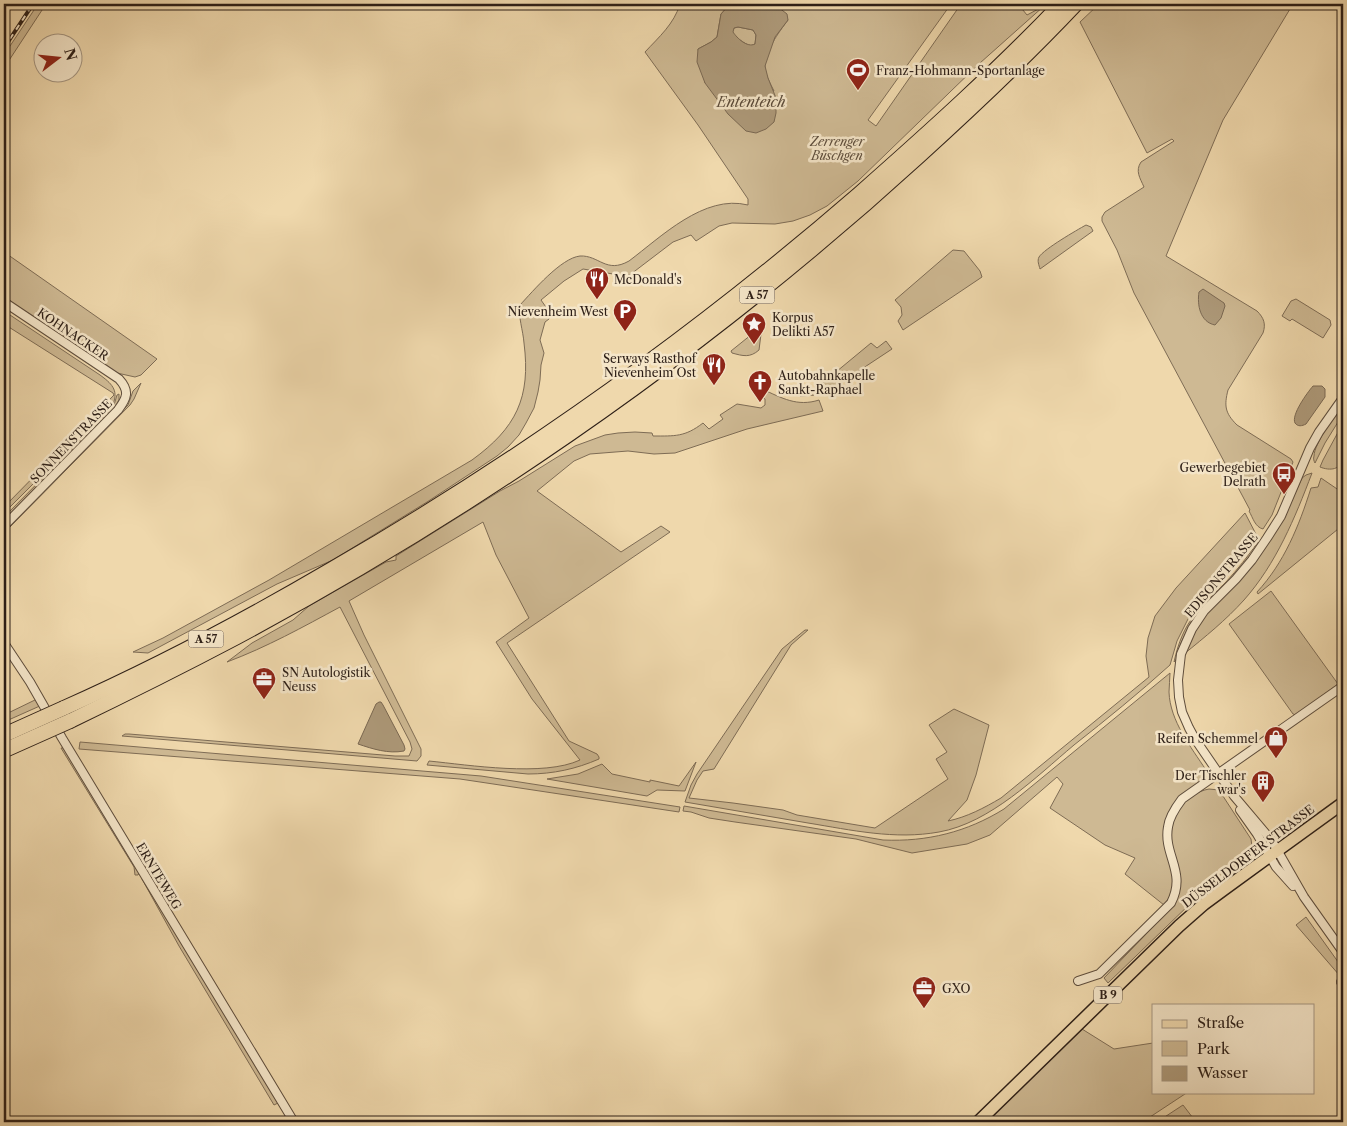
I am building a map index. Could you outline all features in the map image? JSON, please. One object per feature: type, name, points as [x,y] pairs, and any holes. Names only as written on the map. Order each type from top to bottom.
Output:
[{"type":"highway","name":"A 57","points":[[4,735],[117,685],[230,626],[364,551],[461,492],[595,402],[671,347],[832,217],[927,134],[1061,4]]},
{"type":"highway","name":"A 57","points":[[4,750],[70,721],[236,638],[382,554],[509,475],[617,400],[686,350],[766,287],[869,201],[974,107],[1076,4]]},
{"type":"main road","name":"DÜSSELDORFER STRASSE","points":[[978,1122],[1179,926],[1204,904],[1343,803]]},
{"type":"street","name":"KOHNACKER","points":[[4,302],[119,379],[126,389]]},
{"type":"street","name":"SONNENSTRASSE","points":[[4,526],[118,410],[125,401],[126,389]]},
{"type":"street","name":"EDISONSTRASSE","points":[[1343,398],[1310,448],[1281,516],[1267,538],[1241,573],[1200,616],[1188,635],[1179,662],[1178,680],[1180,705],[1188,728],[1232,799],[1273,853],[1276,867],[1304,897],[1343,952]]},
{"type":"street","name":"ERNTEWEG","points":[[4,642],[38,694],[62,738],[294,1122]]},
{"type":"street","points":[[1078,981],[1099,974],[1170,904],[1176,889],[1177,878],[1168,836],[1168,827],[1177,806],[1182,800],[1343,686]]},
{"type":"green space","points":[[38,4],[46,4],[4,68],[4,55]]},
{"type":"green space","name":"Zerrenger Büschgen","points":[[680,4],[730,4],[721,14],[717,37],[698,49],[705,83],[774,91],[766,74],[765,62],[773,42],[788,20],[778,7],[772,4],[951,4],[868,120],[876,126],[961,4],[1018,4],[1027,15],[1044,6],[980,63],[858,181],[827,206],[793,221],[775,224],[732,223],[719,226],[696,241],[691,235],[673,242],[631,274],[625,276],[583,269],[564,281],[541,300],[548,310],[549,319],[545,322],[540,340],[544,353],[538,392],[534,408],[526,423],[519,435],[508,447],[427,502],[333,560],[277,584],[148,653],[133,652],[163,638],[269,580],[472,460],[487,448],[510,423],[522,396],[526,363],[520,305],[548,276],[564,263],[572,258],[587,256],[608,265],[621,264],[629,261],[669,230],[699,212],[715,206],[732,203],[748,205],[748,199],[698,125],[645,52],[670,24]]},
{"type":"green space","points":[[1099,4],[1293,4],[1223,120],[1166,256],[1257,311],[1264,321],[1263,333],[1228,390],[1226,401],[1226,409],[1237,425],[1293,462],[1272,515],[1263,529],[1254,522],[1250,510],[1134,293],[1117,250],[1102,221],[1105,212],[1144,187],[1138,171],[1141,162],[1174,141],[1172,139],[1147,153],[1080,22]]},
{"type":"green space","points":[[734,28],[753,30],[756,35],[755,44],[749,45],[732,32]]},
{"type":"green space","points":[[1086,225],[1091,227],[1093,231],[1040,269],[1039,257],[1047,249]]},
{"type":"green space","points":[[953,250],[964,251],[980,271],[982,277],[903,330],[898,321],[902,315],[901,307],[895,300]]},
{"type":"green space","points":[[4,252],[157,359],[141,375],[135,377],[117,373],[4,297]]},
{"type":"green space","points":[[1296,299],[1330,320],[1331,325],[1323,338],[1292,319],[1290,321],[1282,316],[1291,301]]},
{"type":"green space","points":[[4,311],[104,378],[113,387],[115,399],[113,404],[4,513],[4,507],[114,395],[4,324]]},
{"type":"green space","points":[[762,326],[759,350],[746,356],[732,353],[731,351]]},
{"type":"green space","points":[[886,341],[892,349],[833,388],[817,395],[800,396],[819,386],[871,343],[877,348]]},
{"type":"green space","points":[[141,383],[130,405],[4,533],[4,530],[128,405],[133,391]]},
{"type":"green space","points":[[762,389],[797,402],[819,400],[823,411],[747,429],[675,453],[654,454],[628,451],[590,454],[574,461],[537,491],[621,552],[661,526],[670,532],[507,643],[569,741],[597,754],[599,759],[582,766],[537,774],[427,765],[429,761],[527,769],[565,765],[580,760],[532,699],[496,642],[529,618],[496,555],[483,522],[349,601],[421,749],[421,756],[417,761],[122,736],[129,734],[409,756],[412,749],[410,742],[340,607],[271,643],[227,662],[252,643],[293,620],[309,606],[386,562],[396,560],[396,556],[575,446],[605,435],[618,433],[635,432],[652,433],[653,436],[674,436],[691,431],[703,423],[709,429],[723,419],[720,415],[737,404],[761,408],[765,405],[765,399],[761,396]]},
{"type":"green space","points":[[119,394],[119,400],[112,411],[4,521],[4,517],[109,411]]},
{"type":"green space","points":[[1343,403],[1343,414],[1315,463],[1314,457],[1318,444]]},
{"type":"green space","points":[[1343,423],[1343,435],[1339,442],[1343,445],[1342,462],[1334,468],[1320,467],[1323,460]]},
{"type":"green space","points":[[1312,473],[1284,540],[1266,571],[1244,600],[1184,654],[1192,634],[1203,616],[1263,550],[1287,511],[1302,478]]},
{"type":"green space","points":[[1321,478],[1343,493],[1343,525],[1258,594],[1257,592],[1267,581],[1290,543],[1311,488],[1318,487]]},
{"type":"green space","points":[[1245,513],[1258,538],[1240,562],[1188,619],[1177,641],[1170,665],[1028,784],[994,809],[976,819],[958,827],[939,832],[890,835],[685,802],[697,774],[782,649],[805,630],[808,630],[791,645],[714,769],[703,771],[689,798],[783,810],[797,815],[875,828],[948,779],[936,759],[947,752],[929,725],[954,709],[989,725],[976,775],[967,800],[948,821],[982,809],[1001,798],[1149,677],[1146,656],[1148,638],[1155,616],[1176,588]]},
{"type":"green space","points":[[1258,542],[1258,547],[1230,581],[1191,622],[1174,662],[1182,636],[1193,617],[1235,572]]},
{"type":"green space","points":[[1271,591],[1338,684],[1296,715],[1293,714],[1229,624]]},
{"type":"green space","points":[[1170,673],[1169,692],[1173,713],[1182,733],[1206,770],[1201,781],[1177,800],[1168,814],[1173,884],[1171,895],[1164,905],[1125,874],[1135,858],[1105,845],[1050,808],[1063,784],[1057,777],[990,835],[967,844],[912,853],[856,839],[709,818],[683,811],[684,806],[883,840],[915,839],[946,834],[976,824],[1004,809]]},
{"type":"green space","points":[[37,699],[42,705],[4,722],[4,715]]},
{"type":"green space","points":[[80,742],[481,776],[680,807],[679,812],[460,779],[79,749]]},
{"type":"green space","points":[[61,748],[65,748],[101,804],[139,873],[138,875],[135,875],[134,867]]},
{"type":"green space","points":[[696,762],[685,791],[657,790],[647,796],[547,779],[578,774],[602,764],[612,774],[679,786]]},
{"type":"green space","points":[[1209,789],[1219,790],[1251,839],[1253,854],[1192,902],[1108,983],[1104,978],[1170,909],[1176,899],[1181,882],[1171,839],[1173,822],[1181,807],[1193,795]]},
{"type":"green space","points":[[142,879],[145,879],[278,1103],[274,1105],[179,946]]},
{"type":"green space","points":[[1306,917],[1341,966],[1343,972],[1340,976],[1296,925]]},
{"type":"green space","points":[[1082,1029],[1114,1049],[1152,1043],[1152,1094],[1185,1094],[1147,1119],[1148,1122],[986,1122]]},
{"type":"green space","points":[[1183,1105],[1196,1122],[1157,1122]]},
{"type":"water","name":"Ententeich","points":[[730,4],[772,4],[787,14],[788,20],[775,37],[765,66],[776,98],[774,122],[766,129],[756,133],[746,131],[728,114],[705,83],[697,62],[698,49],[717,37],[721,14]],"holes":[[[738,27],[753,30],[756,35],[755,44],[752,45],[742,42],[733,32],[734,28]]]},
{"type":"water","points":[[1203,289],[1224,303],[1225,306],[1221,318],[1215,325],[1203,317],[1199,307],[1199,292]]},
{"type":"water","points":[[1313,386],[1322,386],[1325,389],[1325,397],[1306,424],[1302,426],[1297,425],[1294,419],[1295,415],[1300,404]]},
{"type":"water","points":[[379,702],[383,705],[404,745],[404,751],[386,751],[358,744],[376,704]]},
{"type":"railway","points":[[4,48],[33,4]]},
{"type":"place","name":"Franz-Hohmann-Sportanlage","points":[[858,91]]},
{"type":"place","name":"McDonald's","points":[[597,300]]},
{"type":"place","name":"Nievenheim West","points":[[625,332]]},
{"type":"place","name":"Korpus Delikti A57","points":[[754,345]]},
{"type":"place","name":"Serways Rasthof Nievenheim Ost","points":[[714,386]]},
{"type":"place","name":"Autobahnkapelle Sankt-Raphael","points":[[760,403]]},
{"type":"place","name":"Gewerbegebiet Delrath","points":[[1284,495]]},
{"type":"place","name":"SN Autologistik Neuss","points":[[264,700]]},
{"type":"place","name":"Reifen Schemmel","points":[[1276,759]]},
{"type":"place","name":"Der Tischler war's","points":[[1263,803]]},
{"type":"place","name":"GXO","points":[[924,1009]]}]
